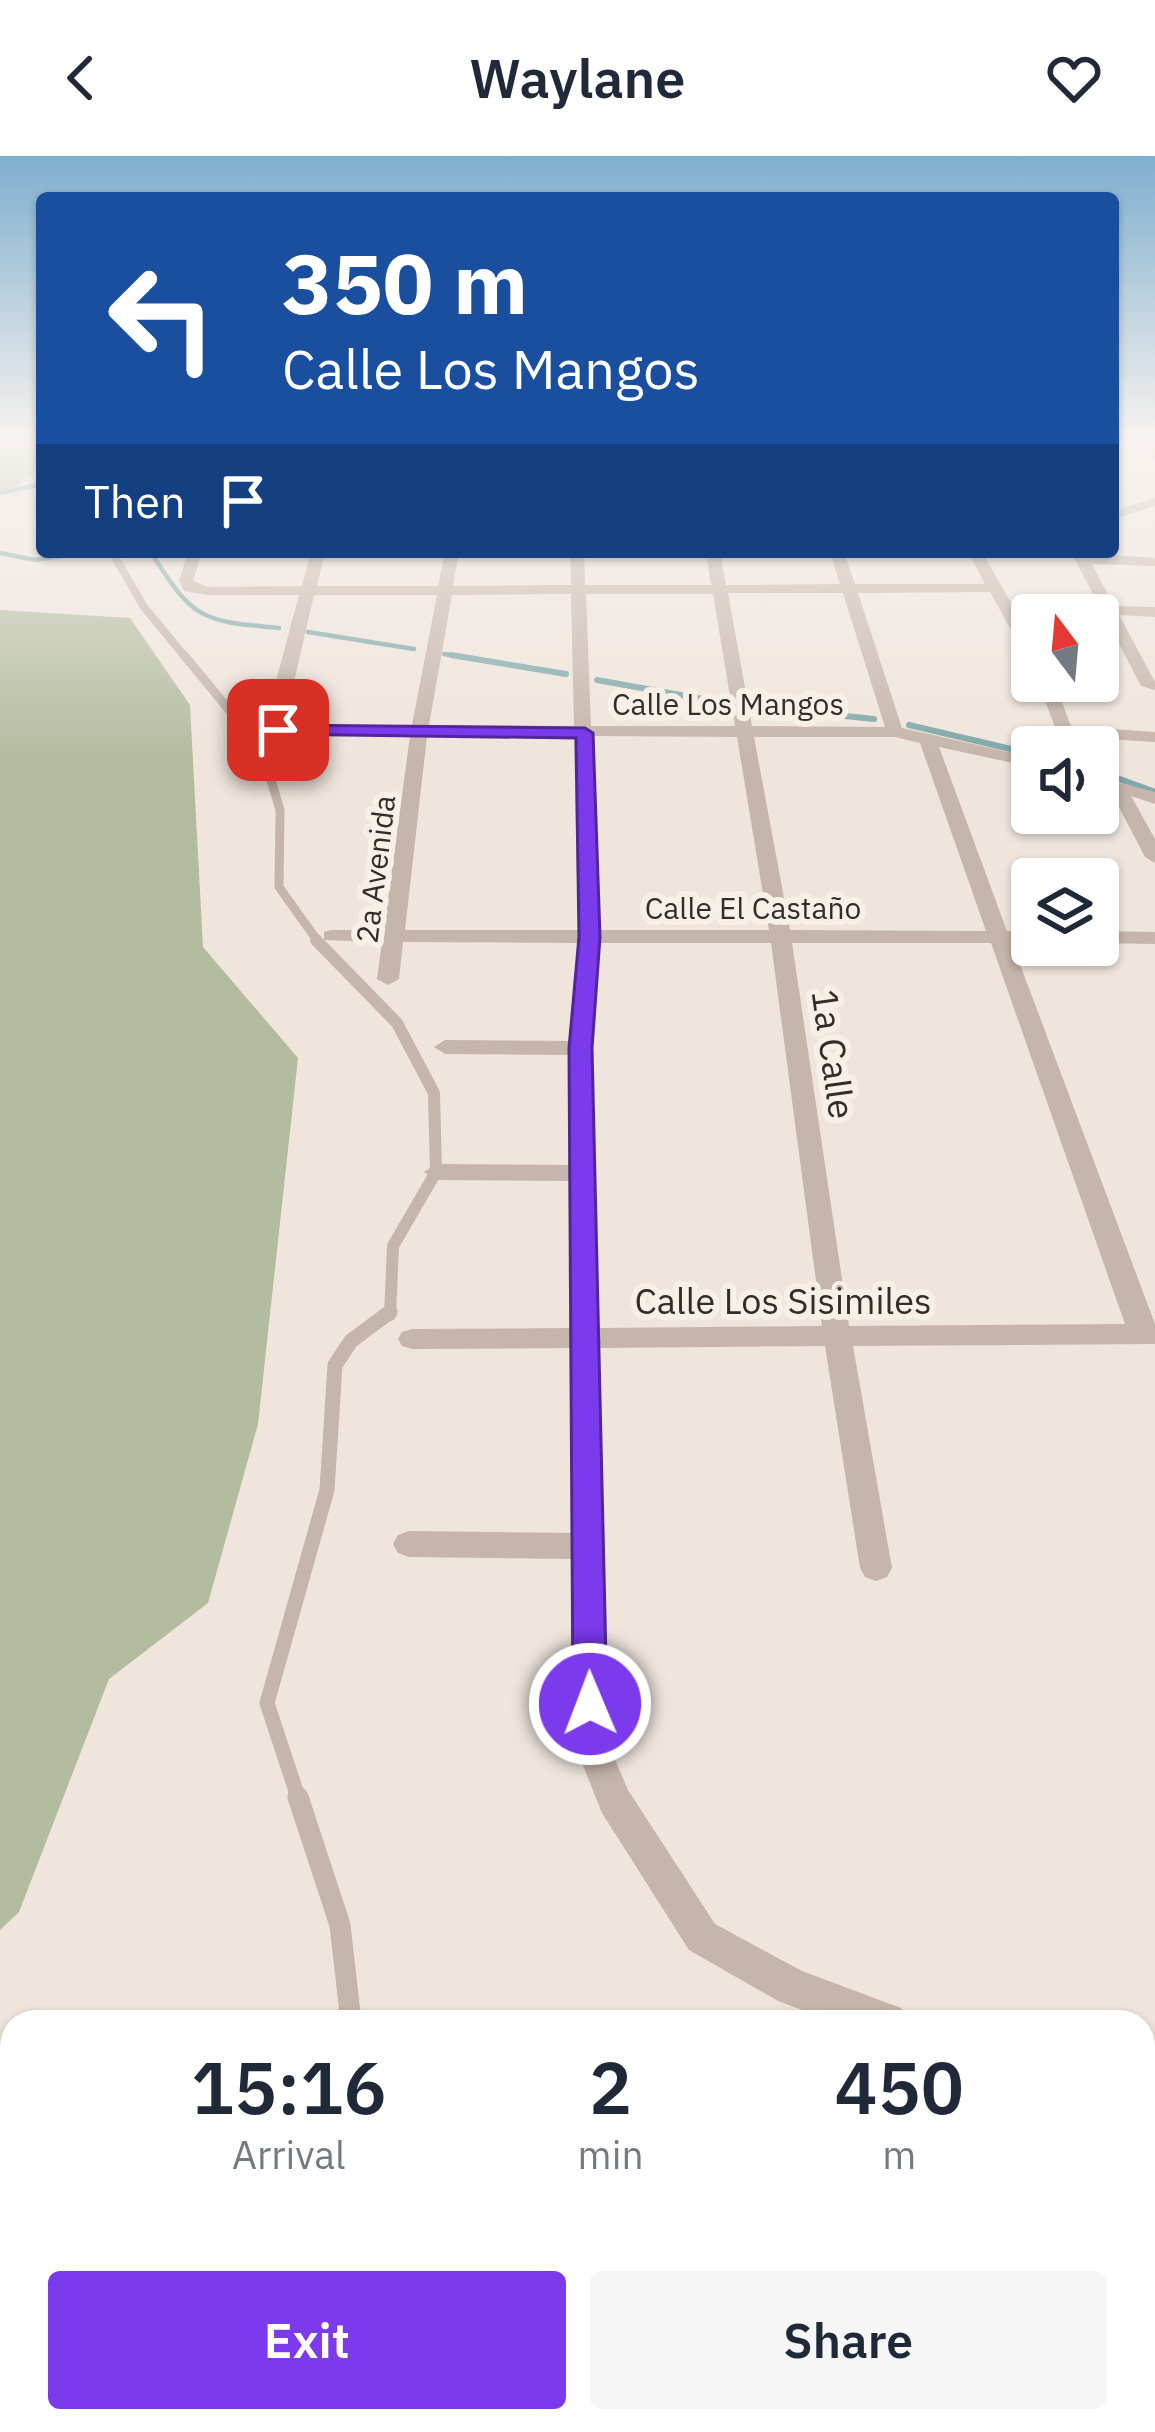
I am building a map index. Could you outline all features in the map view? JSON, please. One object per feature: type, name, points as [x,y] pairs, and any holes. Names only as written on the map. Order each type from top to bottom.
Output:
[{"type":"street","points":[[193,558],[186,581],[189,588],[208,591],[994,588]]},
{"type":"street","points":[[304,592],[316,558]]},
{"type":"street","name":"2a Avenida","points":[[388,979],[419,734],[451,558]]},
{"type":"street","points":[[578,558],[590,937],[581,1048],[591,1743],[639,1840],[702,1937],[792,1987],[854,2010]]},
{"type":"street","name":"1a Calle","points":[[714,558],[782,937],[837,1336],[876,1568]]},
{"type":"street","points":[[840,558],[895,732]]},
{"type":"street","points":[[978,558],[1011,617]]},
{"type":"street","points":[[1079,558],[1097,594]]},
{"type":"street","points":[[1111,558],[1155,562]]},
{"type":"street","name":"Calle Los Mangos","points":[[304,592],[274,722],[278,730],[895,732],[1011,757]]},
{"type":"street","points":[[1119,611],[1155,612]]},
{"type":"street","points":[[1119,632],[1147,675]]},
{"type":"street","points":[[927,736],[1148,1334]]},
{"type":"street","points":[[1119,737],[1155,736]]},
{"type":"street","points":[[1119,786],[1155,798]]},
{"type":"street","points":[[1119,801],[1155,857]]},
{"type":"street","name":"Calle El Castaño","points":[[331,936],[1011,937]]},
{"type":"street","points":[[1119,938],[1155,938]]},
{"type":"street","points":[[445,1047],[581,1048]]},
{"type":"street","points":[[436,1172],[583,1173]]},
{"type":"street","name":"Calle Los Sisimiles","points":[[412,1339],[1148,1334]]},
{"type":"street","points":[[409,1544],[588,1546]]},
{"type":"lane","points":[[115,558],[144,607],[262,750],[280,810],[279,887],[301,925],[397,1023],[434,1093],[436,1172],[393,1246],[390,1317],[351,1341],[334,1365],[327,1490],[267,1703],[340,1925],[350,2010]]},
{"type":"green space","points":[[0,610],[130,618],[190,705],[203,947],[298,1058],[258,1424],[208,1603],[109,1679],[19,1912],[0,1930]]},
{"type":"waterway","points":[[0,553],[48,558]]},
{"type":"waterway","points":[[155,558],[178,592],[202,613],[232,623],[279,628]]},
{"type":"waterway","points":[[308,632],[414,649]]},
{"type":"waterway","points":[[444,654],[458,656]]},
{"type":"waterway","points":[[451,655],[458,656]]},
{"type":"waterway","points":[[458,656],[470,658]]},
{"type":"waterway","points":[[458,656],[566,674]]},
{"type":"waterway","points":[[597,680],[714,701]]},
{"type":"waterway","points":[[748,706],[874,719]]},
{"type":"waterway","points":[[909,725],[1011,749]]},
{"type":"waterway","points":[[1119,779],[1155,792]]},
{"type":"route","points":[[278,730],[296,734],[585,733],[590,937],[581,1048],[590,1704]]}]
